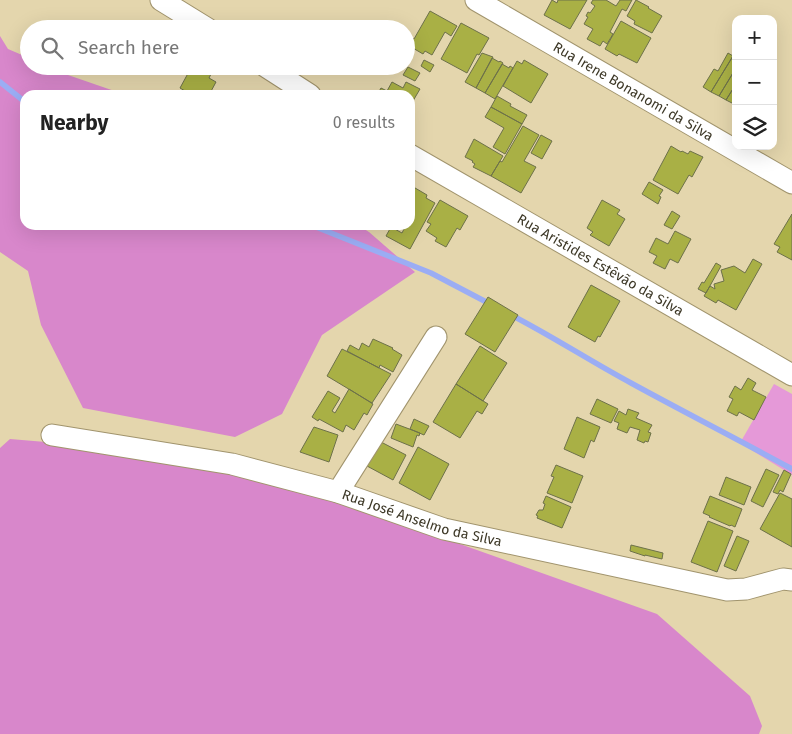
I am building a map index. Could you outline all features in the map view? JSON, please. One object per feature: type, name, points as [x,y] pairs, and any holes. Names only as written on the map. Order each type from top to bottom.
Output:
[{"type":"street","points":[[160,0],[193,20]]},
{"type":"street","name":"Rua Irene Bonanomi da Silva","points":[[476,0],[792,183]]},
{"type":"street","points":[[279,75],[302,90]]},
{"type":"street","name":"Rua Aristides Estêvão da Silva","points":[[415,158],[792,375]]},
{"type":"street","points":[[338,492],[436,338]]},
{"type":"street","name":"Rua José Anselmo da Silva","points":[[52,435],[232,464],[338,492],[444,529],[727,590],[746,588],[783,579],[792,580]]},
{"type":"shaded area","points":[[0,36],[8,49],[20,54],[20,75],[68,75],[112,90],[20,90],[20,230],[366,230],[415,272],[322,335],[282,414],[235,437],[83,408],[41,325],[28,271],[0,252]]},
{"type":"shaded area","points":[[774,384],[792,394],[792,475],[740,443]]},
{"type":"shaded area","points":[[10,439],[188,454],[305,489],[657,614],[750,696],[762,726],[759,734],[0,734],[0,448]]},
{"type":"building","points":[[552,0],[557,3],[558,0],[587,0],[570,29],[544,15]]},
{"type":"building","points":[[593,0],[606,0],[616,6],[620,0],[632,0],[626,11],[622,9],[610,32],[613,34],[607,44],[603,41],[600,46],[587,39],[593,29],[584,24],[588,17],[586,16],[588,12],[590,13],[595,6],[591,3]]},
{"type":"building","points":[[636,0],[662,16],[652,33],[634,24],[635,21],[627,16]]},
{"type":"building","points":[[430,11],[457,26],[451,36],[445,32],[432,55],[425,51],[423,54],[415,49],[415,37]]},
{"type":"building","points":[[621,21],[651,38],[637,63],[619,54],[617,56],[605,49]]},
{"type":"building","points":[[461,23],[489,38],[479,55],[477,54],[467,73],[441,59]]},
{"type":"building","points":[[482,53],[493,57],[476,88],[465,82]]},
{"type":"building","points":[[728,53],[732,55],[711,92],[703,87],[714,69],[718,71]]},
{"type":"building","points":[[492,58],[503,63],[485,93],[476,88]]},
{"type":"building","points":[[732,58],[732,75],[719,96],[711,92]]},
{"type":"building","points":[[424,60],[434,65],[430,72],[421,66]]},
{"type":"building","points":[[524,60],[548,74],[531,103],[503,86],[517,61],[522,64]]},
{"type":"building","points":[[502,64],[513,68],[495,99],[485,93]]},
{"type":"building","points":[[415,70],[420,73],[415,81],[403,75],[415,75]]},
{"type":"building","points":[[187,75],[210,75],[209,78],[216,82],[212,90],[183,90],[180,88]]},
{"type":"building","points":[[732,75],[732,90],[726,100],[719,96]]},
{"type":"building","points":[[392,82],[403,88],[406,82],[420,89],[415,98],[415,90],[388,90]]},
{"type":"building","points":[[732,90],[732,103],[726,100]]},
{"type":"building","points":[[497,96],[527,115],[522,124],[491,107]]},
{"type":"building","points":[[491,107],[522,124],[505,154],[493,147],[504,128],[485,117]]},
{"type":"building","points":[[523,126],[539,135],[524,161],[536,167],[521,193],[491,176],[500,161],[502,162]]},
{"type":"building","points":[[541,135],[552,141],[542,159],[531,153]]},
{"type":"building","points":[[474,139],[503,156],[491,176],[473,167],[475,164],[473,161],[465,157]]},
{"type":"building","points":[[671,146],[681,152],[688,154],[690,151],[703,157],[692,177],[689,175],[678,194],[653,180]]},
{"type":"building","points":[[649,182],[663,190],[659,196],[661,197],[658,204],[642,194]]},
{"type":"building","points":[[415,188],[427,195],[426,198],[435,203],[410,249],[386,236],[389,230],[396,230],[402,233],[404,230],[415,230]]},
{"type":"building","points":[[440,200],[468,216],[460,230],[457,228],[446,247],[435,241],[437,238],[426,231],[431,224],[427,222]]},
{"type":"building","points":[[602,200],[620,210],[617,214],[625,219],[609,246],[590,235],[593,232],[587,228]]},
{"type":"building","points":[[672,211],[680,216],[672,229],[664,225]]},
{"type":"building","points":[[792,214],[792,260],[777,252],[780,247],[774,244]]},
{"type":"building","points":[[675,231],[691,239],[678,263],[670,259],[665,269],[653,263],[657,256],[649,252],[656,238],[668,244]]},
{"type":"building","points":[[753,259],[762,264],[736,310],[718,300],[716,303],[704,296],[710,286],[715,289],[714,284],[724,281],[721,270],[734,266],[745,273]]},
{"type":"building","points":[[716,263],[721,266],[706,293],[698,289],[702,282],[704,283]]},
{"type":"building","points":[[591,285],[620,301],[600,337],[598,336],[595,342],[568,327]]},
{"type":"building","points":[[488,297],[518,315],[495,352],[465,334]]},
{"type":"building","points":[[373,339],[393,348],[402,355],[393,372],[380,365],[379,368],[347,351],[350,345],[359,350],[362,343],[369,347]]},
{"type":"building","points":[[480,346],[507,363],[483,401],[456,384]]},
{"type":"building","points":[[342,349],[391,374],[372,403],[327,376]]},
{"type":"building","points":[[748,378],[756,383],[752,390],[766,397],[754,420],[739,412],[737,416],[727,411],[733,399],[729,397],[735,386],[741,390]]},
{"type":"building","points":[[456,384],[488,404],[482,414],[477,411],[460,438],[433,422]]},
{"type":"building","points":[[349,389],[373,404],[367,415],[364,413],[354,430],[346,425],[343,432],[312,417],[328,391],[340,398],[332,411],[335,413]]},
{"type":"building","points":[[597,399],[618,409],[611,423],[590,414]]},
{"type":"building","points":[[628,409],[639,413],[636,418],[652,425],[648,432],[651,433],[648,442],[645,441],[644,443],[637,440],[640,430],[630,427],[627,433],[617,429],[619,423],[614,421],[619,411],[626,415]]},
{"type":"building","points":[[577,417],[600,427],[594,442],[591,440],[584,458],[564,449]]},
{"type":"building","points":[[414,419],[429,426],[424,435],[410,429]]},
{"type":"building","points":[[396,424],[420,433],[419,436],[417,435],[413,447],[391,438]]},
{"type":"building","points":[[314,427],[338,435],[329,462],[300,452]]},
{"type":"building","points":[[381,442],[406,455],[393,480],[367,466]]},
{"type":"building","points":[[418,447],[449,464],[430,500],[399,483]]},
{"type":"building","points":[[556,465],[583,476],[572,503],[547,493],[554,477],[551,476]]},
{"type":"building","points":[[766,469],[779,475],[763,507],[751,501]]},
{"type":"building","points":[[784,470],[791,474],[783,492],[780,490],[778,494],[773,492]]},
{"type":"building","points":[[726,477],[751,487],[744,505],[719,495]]},
{"type":"building","points":[[780,493],[792,499],[792,547],[760,529]]},
{"type":"building","points":[[546,496],[571,507],[562,528],[537,518],[538,516],[536,515],[539,510],[543,510]]},
{"type":"building","points":[[710,496],[742,509],[735,527],[703,513]]},
{"type":"building","points":[[708,521],[733,531],[717,572],[691,562]]},
{"type":"building","points":[[737,536],[749,541],[736,571],[724,566]]},
{"type":"building","points":[[631,545],[663,553],[662,559],[630,551]]},
{"type":"waterway","points":[[0,82],[20,98]]},
{"type":"waterway","points":[[324,230],[431,273],[492,305]]},
{"type":"waterway","points":[[511,315],[631,383],[792,469]]}]
